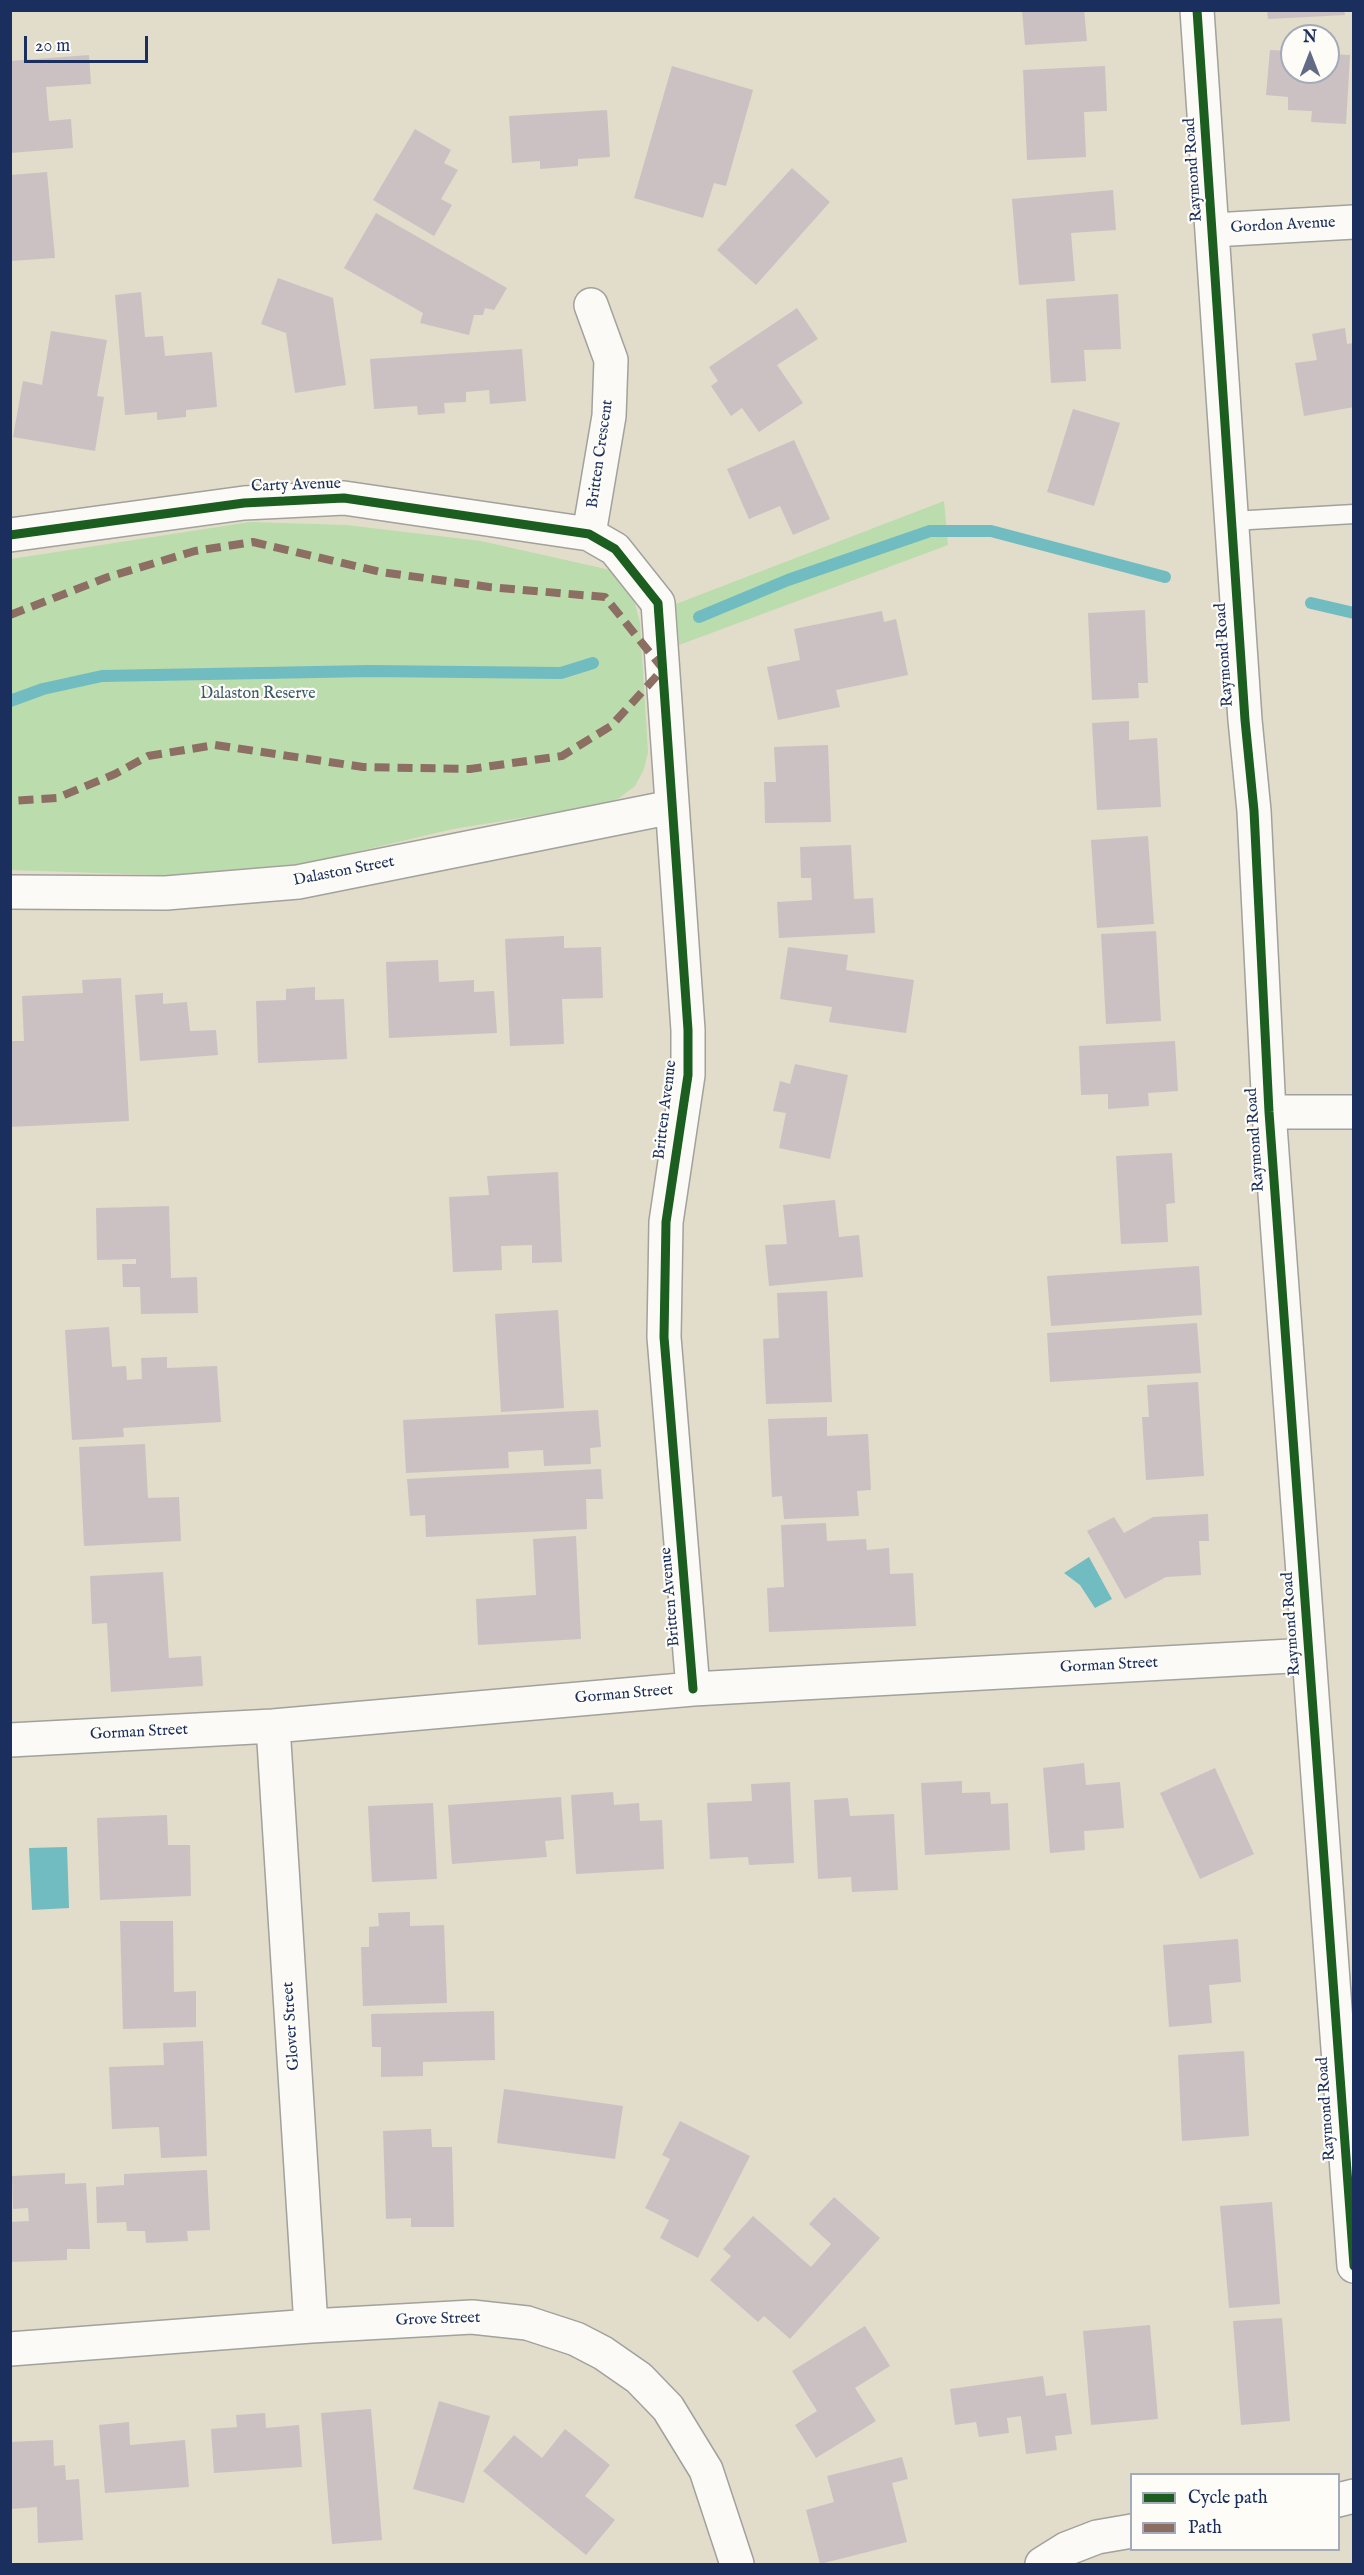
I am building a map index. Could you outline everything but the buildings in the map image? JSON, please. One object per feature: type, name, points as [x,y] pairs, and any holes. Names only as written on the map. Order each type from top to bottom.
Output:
[{"type":"street","name":"Raymond Road","points":[[1197,10],[1245,720],[1254,811],[1269,1112],[1353,2266]]},
{"type":"street","name":"Gordon Avenue","points":[[1213,230],[1353,222]]},
{"type":"street","name":"Britten Crescent","points":[[591,305],[611,360],[602,542]]},
{"type":"street","name":"Carty Avenue","points":[[10,535],[244,503],[344,498],[602,542]]},
{"type":"street","name":"Britten Avenue","points":[[602,542],[658,603],[688,1030],[688,1075],[666,1222],[664,1337],[693,1689]]},
{"type":"street","name":"Dalaston Street","points":[[10,892],[166,893],[298,882],[672,807]]},
{"type":"street","points":[[1269,1112],[1353,1112]]},
{"type":"street","name":"Gorman Street","points":[[10,1740],[273,1726],[693,1689],[1309,1654]]},
{"type":"street","name":"Glover Street","points":[[273,1726],[311,2326]]},
{"type":"street","name":"Grove Street","points":[[10,2349],[311,2326],[471,2317],[527,2323],[576,2339],[603,2353],[639,2378],[668,2408],[706,2470],[737,2565]]},
{"type":"street","points":[[1042,2565],[1066,2549],[1130,2530]]},
{"type":"lane","points":[[1232,521],[1353,514]]},
{"type":"green space","points":[[944,501],[948,545],[679,645],[676,604]]},
{"type":"green space","name":"Dalaston Reserve","points":[[250,522],[346,525],[481,541],[610,570],[622,582],[634,600],[640,623],[648,752],[644,769],[635,786],[619,798],[601,805],[453,829],[313,862],[188,876],[11,870],[11,559]]},
{"type":"water","points":[[1089,1557],[1112,1599],[1095,1608],[1080,1585],[1064,1573]]},
{"type":"water","points":[[67,1847],[69,1908],[32,1910],[29,1848]]},
{"type":"waterway","points":[[699,617],[788,580],[930,531],[991,531],[1165,577]]},
{"type":"waterway","points":[[1311,603],[1354,613]]},
{"type":"waterway","points":[[10,701],[43,689],[102,676],[370,671],[561,673],[593,663]]},
{"type":"marked path","points":[[10,615],[108,577],[195,551],[253,542],[381,572],[489,587],[605,597],[663,669],[611,726],[562,756],[470,769],[363,767],[215,745],[148,756],[115,774],[57,798],[10,801]]},
{"type":"cycle path","points":[[1197,10],[1245,720],[1254,811],[1269,1112],[1354,2266]]},
{"type":"cycle path","points":[[10,535],[244,503],[344,498],[589,534],[615,549],[658,603],[688,1030],[688,1075],[666,1222],[664,1337],[693,1689]]}]
